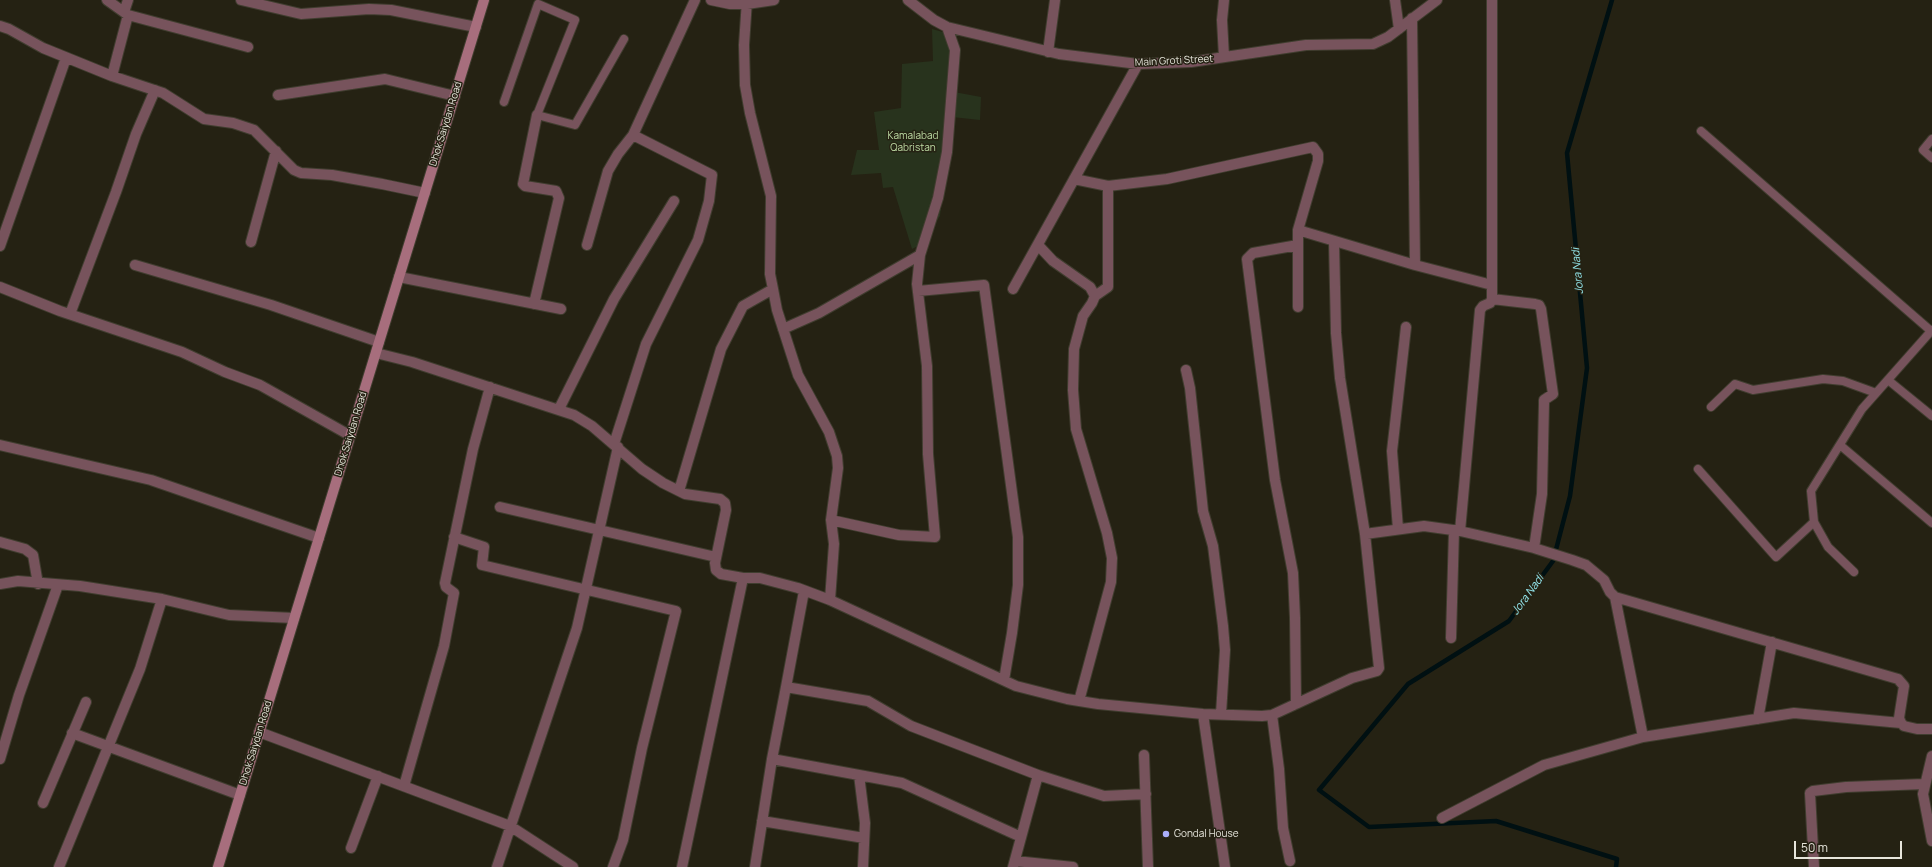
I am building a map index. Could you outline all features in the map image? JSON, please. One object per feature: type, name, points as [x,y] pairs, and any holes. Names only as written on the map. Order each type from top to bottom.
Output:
[{"type":"main road","name":"Dhok Saiydan Road","points":[[218,867],[484,0]]},
{"type":"street","points":[[107,0],[126,14],[248,47]]},
{"type":"street","points":[[112,76],[128,0]]},
{"type":"street","points":[[241,0],[277,4],[301,14],[369,9],[391,10],[476,27]]},
{"type":"street","points":[[587,245],[608,171],[618,154],[633,135],[695,0]]},
{"type":"street","points":[[711,0],[730,4],[774,0]]},
{"type":"street","name":"Main Groti Street","points":[[908,0],[934,20],[947,27],[1048,52],[1138,64],[1191,62],[1306,45],[1373,44],[1388,37],[1437,0]]},
{"type":"street","points":[[1048,52],[1055,0]]},
{"type":"street","points":[[1224,0],[1222,20],[1224,57]]},
{"type":"street","points":[[1395,0],[1398,29]]},
{"type":"street","points":[[1451,638],[1457,531],[1480,310],[1482,306],[1490,303],[1492,299],[1492,0]]},
{"type":"street","points":[[747,2],[744,45],[745,85],[750,113],[771,196],[770,274],[783,329],[798,375],[828,432],[837,456],[838,468],[831,520],[834,544],[830,600]]},
{"type":"street","points":[[1412,18],[1415,265]]},
{"type":"street","points":[[0,26],[9,28],[43,48],[66,58],[112,76],[155,90],[182,103],[204,119],[233,123],[254,130],[294,170],[301,173],[346,178],[425,193]]},
{"type":"street","points":[[831,520],[899,535],[934,537],[928,454],[927,366],[917,284],[920,255],[938,198],[947,152],[955,50],[947,27]]},
{"type":"street","points":[[0,246],[66,58]]},
{"type":"street","points":[[1013,289],[1138,64]]},
{"type":"street","points":[[278,95],[385,78],[455,96]]},
{"type":"street","points":[[70,314],[136,134],[155,90]]},
{"type":"street","points":[[534,304],[559,198],[556,191],[525,186],[523,184],[537,115]]},
{"type":"street","points":[[497,867],[577,628],[616,446],[646,344],[698,240],[709,201],[712,175],[633,135]]},
{"type":"street","points":[[1074,178],[1108,186],[1167,179],[1313,148],[1318,154],[1318,161],[1298,230],[1298,307]]},
{"type":"street","points":[[251,242],[276,151]]},
{"type":"street","points":[[1080,701],[1111,582],[1111,564],[1108,533],[1076,429],[1073,390],[1074,349],[1083,316],[1095,296],[1108,287],[1108,186]]},
{"type":"street","points":[[559,410],[614,299],[674,201]]},
{"type":"street","points":[[1298,230],[1415,265],[1492,285]]},
{"type":"street","points":[[376,353],[412,362],[574,414],[592,426],[642,469],[662,483],[685,494],[720,499],[725,502],[726,510],[716,557],[716,570],[721,574],[743,578],[760,578],[804,590],[830,600],[1016,686],[1080,701],[1203,714],[1272,715],[1352,678],[1377,671],[1379,668],[1365,534],[1340,378],[1336,332],[1334,242]]},
{"type":"street","points":[[1038,245],[1053,261],[1090,287],[1095,296]]},
{"type":"street","points":[[1296,704],[1296,618],[1293,573],[1275,480],[1247,259],[1254,253],[1298,245]]},
{"type":"street","points":[[783,329],[819,313],[920,255]]},
{"type":"street","points":[[135,265],[271,305],[379,342]]},
{"type":"street","points":[[399,277],[561,309]]},
{"type":"street","points":[[918,291],[984,285],[1018,537],[1018,585],[1004,680]]},
{"type":"street","points":[[0,287],[70,314],[182,352],[225,372],[260,385],[351,436]]},
{"type":"street","points":[[679,491],[721,349],[743,306],[773,289]]},
{"type":"street","points":[[1492,299],[1535,304],[1539,305],[1541,309],[1553,394],[1546,399],[1544,403],[1542,494],[1534,548]]},
{"type":"street","points":[[1398,529],[1392,451],[1406,328]]},
{"type":"street","points":[[1186,370],[1190,388],[1204,511],[1213,546],[1223,626],[1225,650],[1221,714]]},
{"type":"street","points":[[404,786],[444,646],[454,593],[446,587],[445,583],[473,449],[490,387]]},
{"type":"street","points":[[0,446],[151,480],[319,538]]},
{"type":"street","points":[[500,507],[716,557]]},
{"type":"street","points":[[1365,534],[1418,526],[1457,531],[1534,548],[1572,560],[1586,565],[1604,580],[1610,592],[1615,597],[1898,679],[1904,686],[1899,718],[1901,722],[1904,726],[1917,729],[1932,729]]},
{"type":"street","points":[[454,537],[484,547],[482,565],[586,588],[676,611],[677,614],[642,748],[623,840],[613,867]]},
{"type":"street","points":[[0,542],[25,549],[33,555],[38,584]]},
{"type":"street","points":[[682,867],[743,578]]},
{"type":"street","points":[[0,584],[18,581],[38,584],[80,586],[162,599],[229,615],[294,618]]},
{"type":"street","points":[[0,759],[19,695],[58,585]]},
{"type":"street","points":[[754,867],[772,759],[804,590]]},
{"type":"street","points":[[1615,597],[1644,737]]},
{"type":"street","points":[[59,867],[140,669],[162,599]]},
{"type":"street","points":[[1758,719],[1772,642]]},
{"type":"street","points":[[786,687],[868,701],[911,726],[1038,774],[1104,796],[1146,794]]},
{"type":"street","points":[[43,803],[86,702]]},
{"type":"street","points":[[1442,818],[1544,765],[1644,737],[1800,713],[1901,722]]},
{"type":"street","points":[[1203,714],[1224,867]]},
{"type":"street","points":[[1272,715],[1279,769],[1283,828],[1290,861]]},
{"type":"street","points":[[259,732],[510,826],[570,866]]},
{"type":"street","points":[[72,733],[240,795]]},
{"type":"street","points":[[1144,755],[1148,867]]},
{"type":"street","points":[[1932,756],[1924,784],[1924,802],[1932,841]]},
{"type":"street","points":[[772,759],[902,783],[1021,837]]},
{"type":"street","points":[[1038,774],[1014,864],[1073,867]]},
{"type":"street","points":[[859,775],[865,823],[863,867]]},
{"type":"street","points":[[351,848],[378,776]]},
{"type":"street","points":[[1814,867],[1810,793],[1814,791],[1846,787],[1924,784]]},
{"type":"street","points":[[762,821],[864,838]]},
{"type":"lane","points":[[504,102],[538,4],[575,20],[537,115],[575,125],[624,39]]},
{"type":"lane","points":[[1701,131],[1931,330],[1862,409],[1811,491],[1814,522],[1828,547],[1854,572]]},
{"type":"lane","points":[[1932,139],[1923,150],[1932,158]]},
{"type":"lane","points":[[1711,407],[1735,384],[1753,390],[1823,379],[1843,381],[1876,393]]},
{"type":"lane","points":[[1888,380],[1932,416]]},
{"type":"lane","points":[[1840,445],[1932,523]]},
{"type":"lane","points":[[1698,470],[1776,557],[1814,522]]},
{"type":"green space","name":"Kamalabad Qabristan","points":[[932,29],[950,34],[954,92],[981,97],[980,120],[952,117],[940,216],[922,244],[912,249],[893,187],[883,188],[881,173],[851,175],[857,150],[879,150],[874,112],[901,108],[902,64],[933,61]]},
{"type":"waterway","name":"Jora Nadi","points":[[1612,0],[1567,153],[1587,368],[1570,496],[1553,561],[1509,621],[1408,684],[1319,790],[1369,827],[1496,821],[1617,859],[1616,867]]},
{"type":"place","name":"Gondal House","points":[[1166,834]]}]
